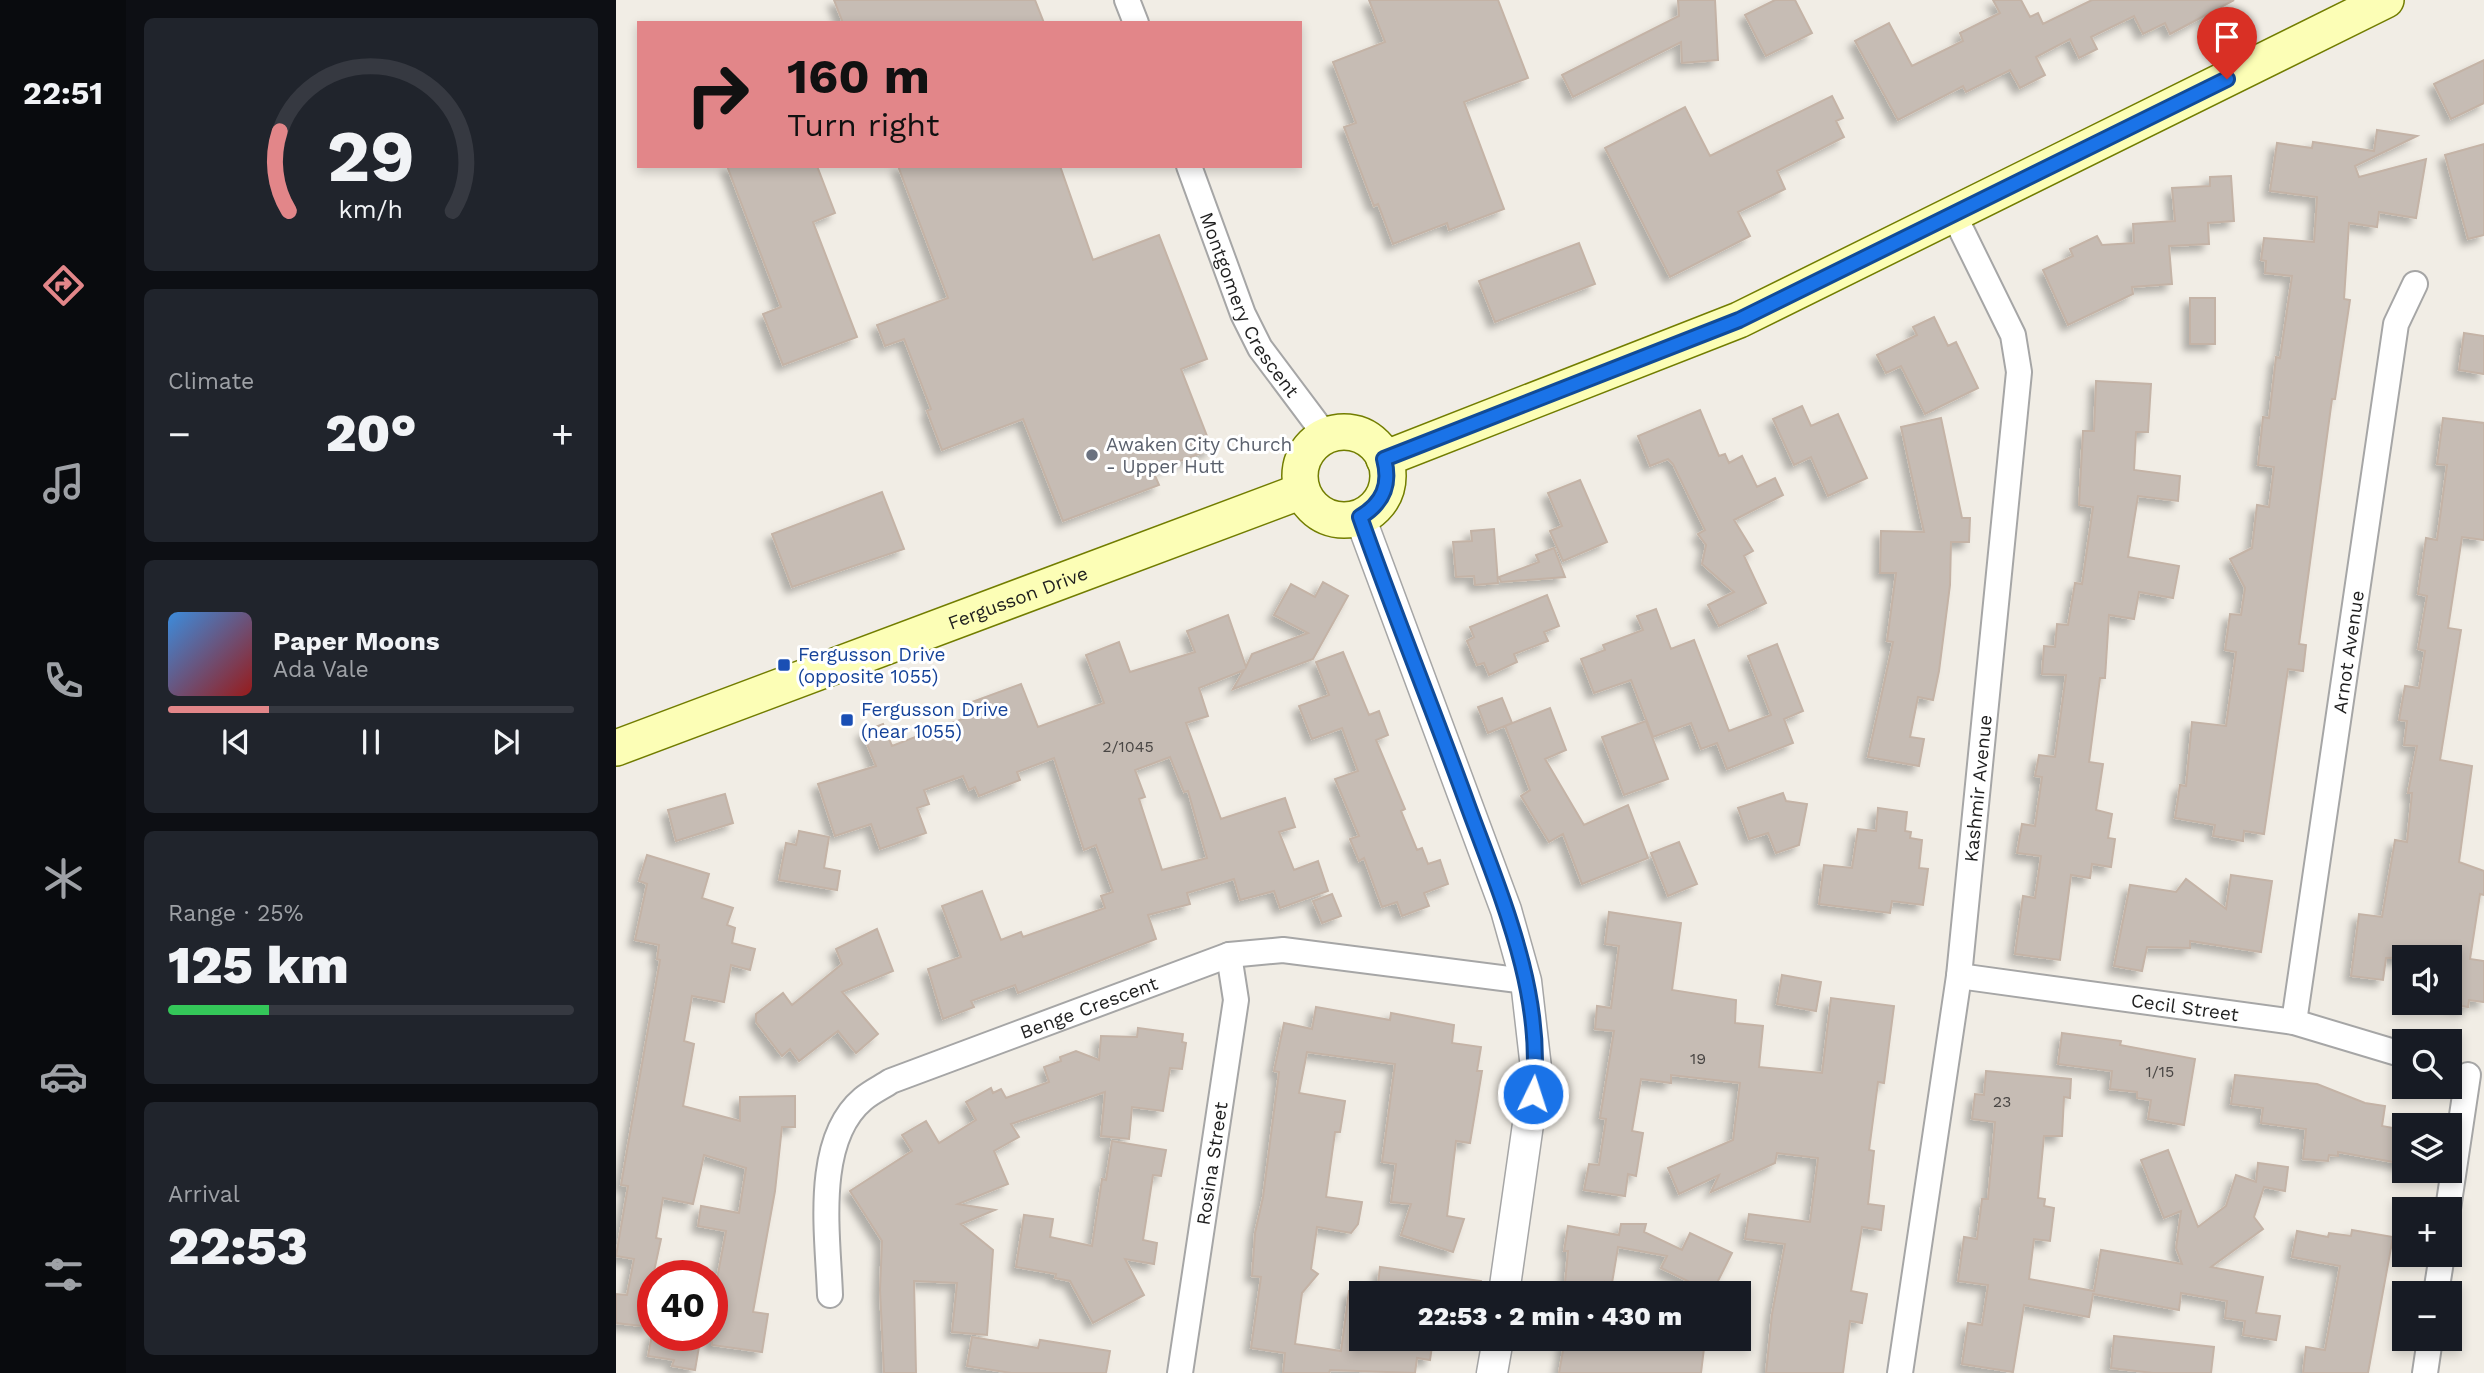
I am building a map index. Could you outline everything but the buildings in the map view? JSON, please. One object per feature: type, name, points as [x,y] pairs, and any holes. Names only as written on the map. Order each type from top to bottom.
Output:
[{"type":"main road","points":[[1384,459],[1739,320],[2386,0]]},
{"type":"main road","points":[[1350,433],[1365,438],[1384,459],[1387,470],[1384,493],[1378,503],[1360,517],[1332,519],[1309,504],[1302,491],[1300,474],[1303,460],[1313,445],[1326,436],[1350,433]]},
{"type":"main road","name":"Fergusson Drive","points":[[616,748],[1302,491]]},
{"type":"street","points":[[1128,0],[1135,21]]},
{"type":"street","name":"Montgomery Crescent","points":[[1190,168],[1243,314],[1260,348],[1326,436]]},
{"type":"street","name":"Kashmir Avenue","points":[[1900,1373],[1959,975],[2019,372],[2013,335],[1954,215]]},
{"type":"street","name":"Arnot Avenue","points":[[2294,1021],[2396,324],[2415,284]]},
{"type":"street","points":[[1360,517],[1506,910],[1526,981],[1536,1068],[1506,1281]]},
{"type":"street","name":"Benge Crescent","points":[[830,1294],[826,1196],[829,1166],[846,1121],[862,1100],[891,1081],[1229,955],[1257,950],[1283,950],[1526,981]]},
{"type":"street","name":"Rosina Street","points":[[1180,1373],[1236,1000],[1229,955]]},
{"type":"street","name":"Cecil Street","points":[[1959,975],[2294,1021],[2392,1051]]},
{"type":"street","points":[[2450,1197],[2467,1074]]},
{"type":"street","points":[[1492,1373],[1495,1351]]},
{"type":"street","points":[[2425,1373],[2428,1351]]},
{"type":"place","name":"Awaken City Church - Upper Hutt","points":[[1092,455]]},
{"type":"place","name":"Fergusson Drive (opposite 1055)","points":[[784,665]]},
{"type":"place","name":"Fergusson Drive (near 1055)","points":[[847,720]]},
{"type":"route","points":[[1533,1094],[1536,1068],[1526,981],[1506,910],[1419,668],[1360,517],[1370,511],[1384,493],[1387,482],[1384,459],[1669,350],[1739,320],[2227,79]]}]
